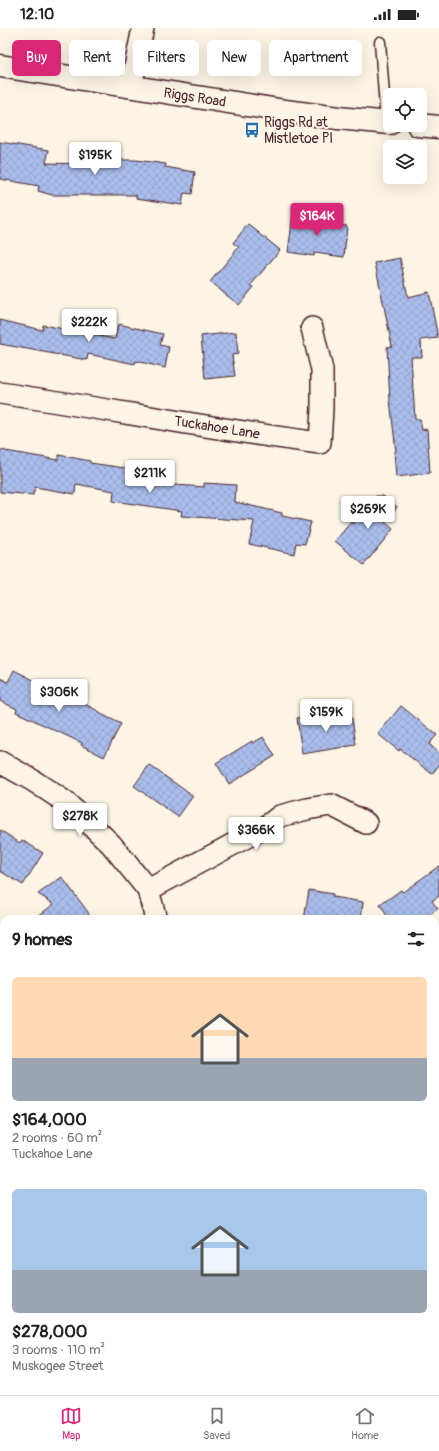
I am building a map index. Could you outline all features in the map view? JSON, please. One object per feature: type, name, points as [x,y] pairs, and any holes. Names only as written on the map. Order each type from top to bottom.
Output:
[{"type":"main road","name":"Riggs Road","points":[[0,66],[279,110],[383,122]]},
{"type":"main road","points":[[427,126],[439,127]]},
{"type":"street","points":[[132,87],[143,28]]},
{"type":"street","name":"Tuckahoe Lane","points":[[0,393],[320,443],[322,370],[312,328]]},
{"type":"street","points":[[0,762],[32,780],[64,801],[111,844],[148,890],[155,915]]},
{"type":"street","points":[[148,890],[267,826],[280,816],[331,805],[366,824]]},
{"type":"lane","points":[[380,42],[385,88]]},
{"type":"building","points":[[0,142],[49,150],[46,163],[87,164],[87,160],[136,160],[166,164],[165,167],[195,172],[192,194],[184,193],[182,205],[136,198],[136,195],[52,195],[38,191],[39,186],[0,179]]},
{"type":"building","points":[[293,215],[339,222],[339,225],[347,226],[344,257],[314,253],[314,256],[288,252]]},
{"type":"building","points":[[248,224],[280,250],[251,285],[254,287],[239,305],[210,282],[239,247],[233,243]]},
{"type":"building","points":[[400,258],[408,297],[429,292],[438,338],[421,340],[422,357],[411,357],[415,419],[420,419],[422,430],[427,429],[430,473],[396,477],[394,452],[396,452],[390,400],[387,347],[392,346],[375,263]]},
{"type":"building","points":[[0,320],[42,330],[43,325],[115,339],[118,324],[163,334],[160,345],[169,347],[165,368],[136,361],[135,364],[88,354],[87,360],[0,344]]},
{"type":"building","points":[[236,332],[238,354],[232,355],[235,376],[205,379],[201,336]]},
{"type":"building","points":[[0,450],[58,460],[59,455],[90,461],[90,463],[139,470],[140,467],[163,470],[161,484],[204,487],[204,483],[236,485],[235,502],[282,513],[282,516],[311,522],[305,544],[296,543],[294,554],[249,544],[254,521],[181,516],[182,511],[113,501],[114,491],[76,484],[75,494],[35,487],[33,495],[0,492]]},
{"type":"building","points":[[376,496],[383,496],[397,507],[385,522],[393,529],[364,565],[335,541],[351,522],[353,524]]},
{"type":"building","points":[[14,670],[80,704],[81,702],[121,724],[104,757],[81,745],[82,743],[16,712],[17,709],[0,701],[0,678],[8,682]]},
{"type":"building","points":[[401,706],[437,735],[429,744],[439,753],[439,765],[432,774],[378,734]]},
{"type":"building","points":[[342,712],[343,719],[352,718],[356,745],[302,754],[297,718]]},
{"type":"building","points":[[263,737],[275,756],[229,784],[216,763],[252,741],[253,743]]},
{"type":"building","points":[[149,765],[193,796],[178,817],[134,786]]},
{"type":"building","points":[[0,830],[20,843],[22,840],[43,853],[23,885],[0,871]]},
{"type":"building","points":[[439,866],[439,896],[432,901],[438,909],[429,915],[386,915],[380,905],[401,890],[403,892]]},
{"type":"building","points":[[62,877],[90,915],[39,915],[54,904],[38,894]]},
{"type":"building","points":[[309,890],[333,894],[333,897],[363,902],[361,915],[305,915]]},
{"type":"place","name":"Riggs Rd at Mistletoe Pl","points":[[252,130]]}]
